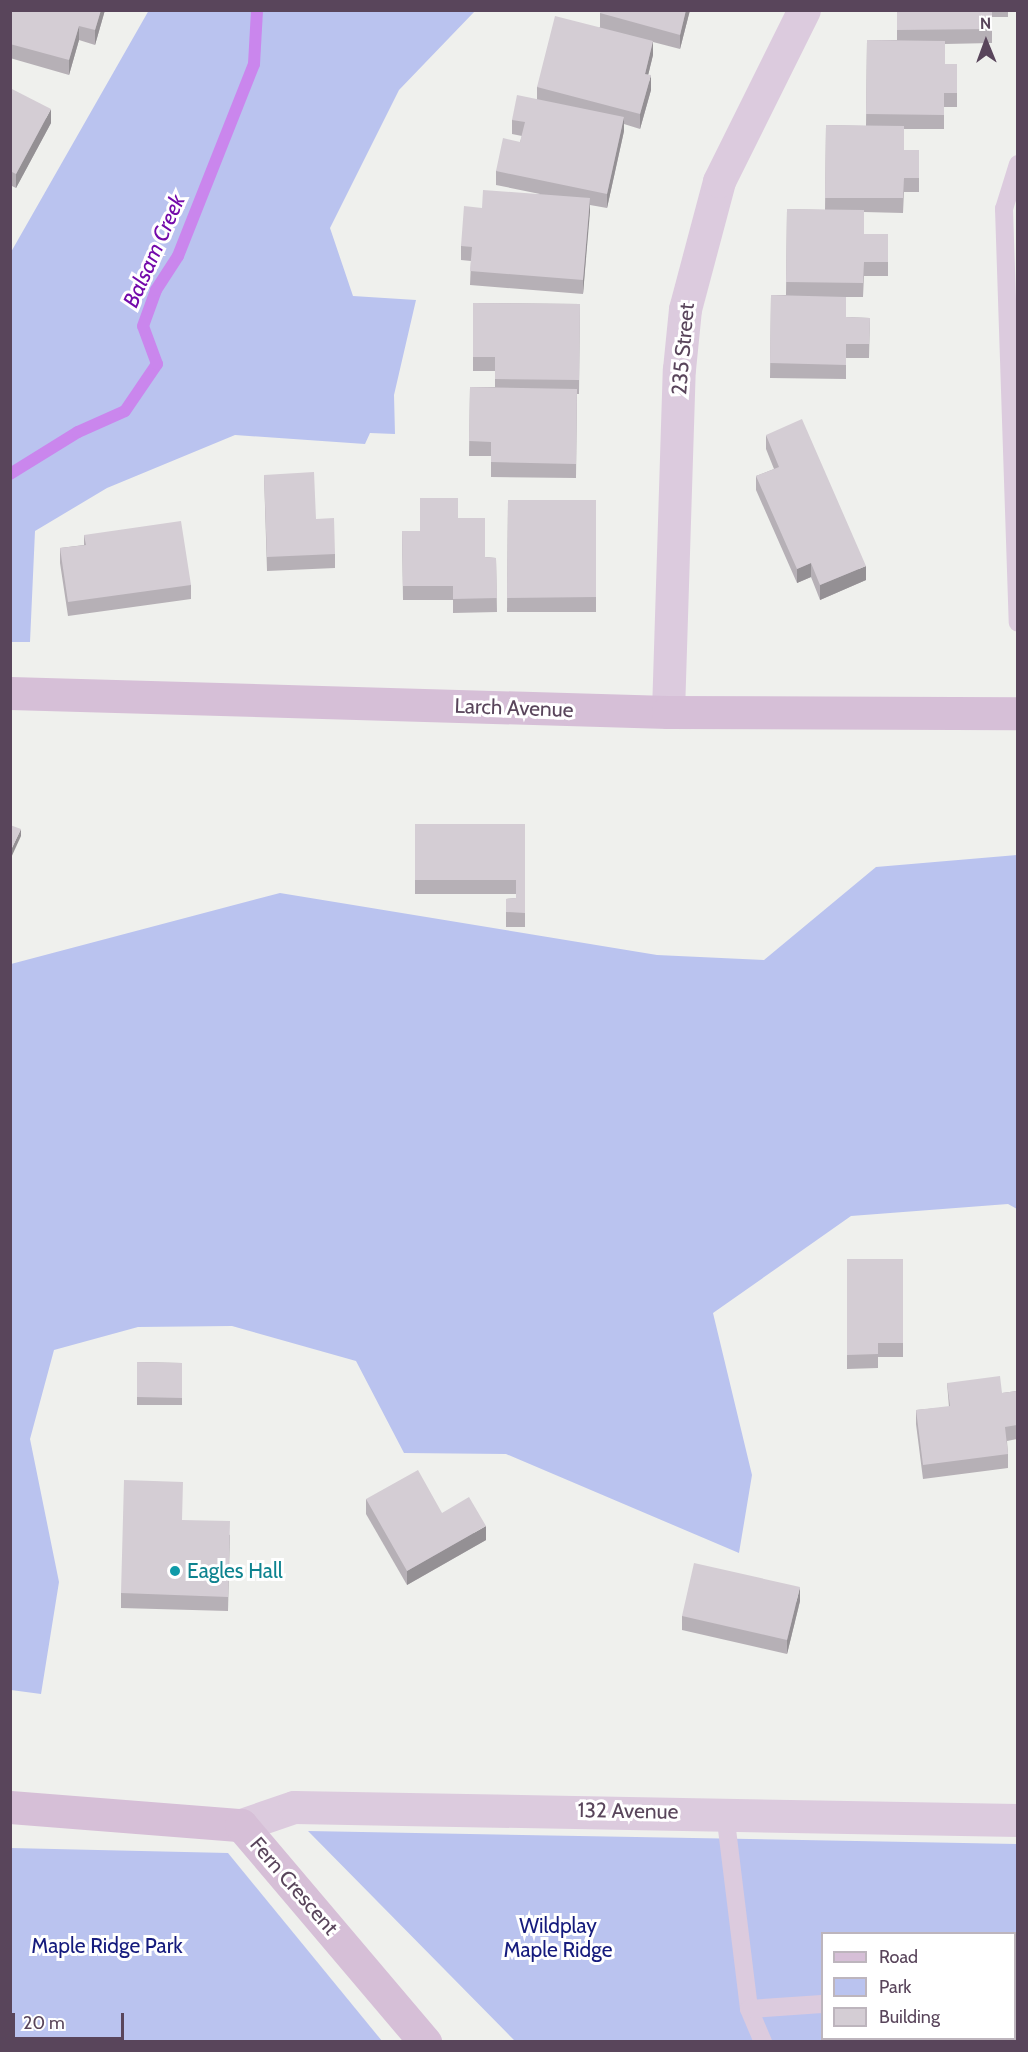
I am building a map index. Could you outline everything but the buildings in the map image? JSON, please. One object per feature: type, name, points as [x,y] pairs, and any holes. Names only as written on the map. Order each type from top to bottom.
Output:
[{"type":"street","name":"235 Street","points":[[668,712],[679,369],[685,309],[719,181],[804,10]]},
{"type":"street","name":"Larch Avenue","points":[[10,693],[668,712],[1017,713]]},
{"type":"street","name":"Fern Crescent","points":[[10,1807],[241,1825],[425,2042]]},
{"type":"street","name":"132 Avenue","points":[[241,1825],[294,1807],[1017,1820]]},
{"type":"lane","points":[[1017,164],[1006,191],[1004,209],[1017,623]]},
{"type":"lane","points":[[725,1813],[749,2009],[763,2042]]},
{"type":"lane","points":[[749,2009],[821,2004]]},
{"type":"green space","points":[[149,10],[475,11],[399,90],[330,228],[353,296],[416,300],[394,395],[395,434],[370,433],[365,444],[235,435],[107,488],[35,531],[30,642],[11,642],[11,252]]},
{"type":"green space","points":[[1017,855],[1017,1209],[1008,1204],[851,1216],[713,1313],[752,1475],[739,1553],[506,1454],[404,1453],[356,1361],[232,1326],[138,1327],[54,1350],[30,1439],[59,1582],[41,1694],[11,1690],[11,964],[280,893],[657,955],[764,960],[876,867]]},
{"type":"green space","name":"Wildplay Maple Ridge","points":[[308,1831],[1017,1844],[1017,2041],[515,2041]]},
{"type":"green space","name":"Maple Ridge Park","points":[[11,1848],[228,1853],[382,2041],[11,2041]]},
{"type":"waterway","name":"Balsam Creek","points":[[10,474],[78,432],[125,411],[157,364],[143,326],[156,290],[178,256],[254,64],[257,10]]},
{"type":"place","name":"Eagles Hall","points":[[175,1571]]}]
